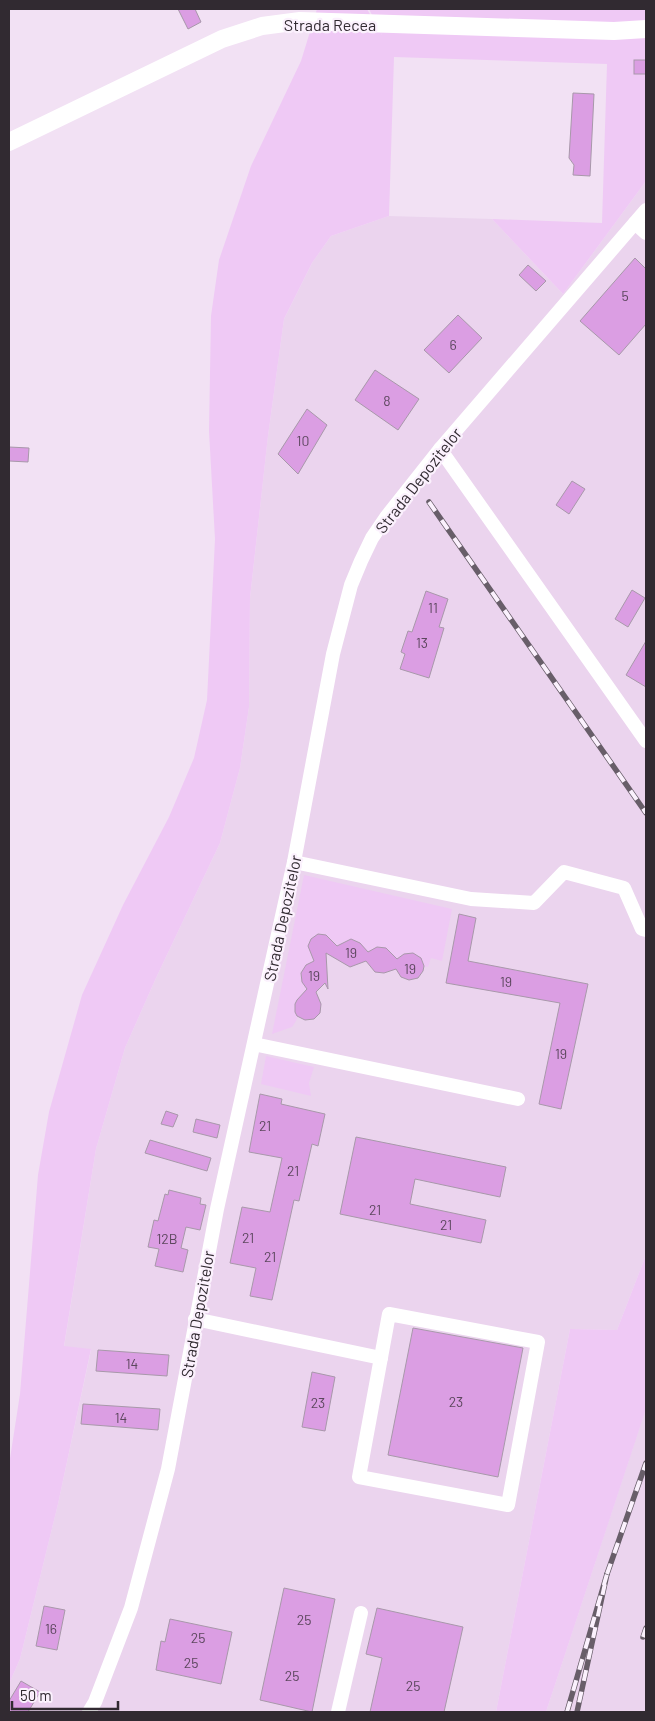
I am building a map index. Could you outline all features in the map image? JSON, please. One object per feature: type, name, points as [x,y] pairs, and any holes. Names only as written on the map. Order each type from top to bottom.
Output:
[{"type":"main road","name":"Strada Recea","points":[[9,142],[222,39],[300,15],[614,31],[646,29]]},
{"type":"street","name":"Strada Depozitelor","points":[[89,1712],[95,1702],[131,1608],[168,1469],[217,1210],[294,862],[333,654],[351,585],[372,538],[387,516],[440,449],[646,210]]},
{"type":"street","points":[[635,223],[646,233]]},
{"type":"street","points":[[440,449],[646,741]]},
{"type":"street","points":[[294,862],[471,899],[534,903],[564,872],[624,888],[642,929],[646,930]]},
{"type":"street","points":[[254,1044],[518,1099]]},
{"type":"street","points":[[390,1314],[538,1342],[508,1505],[359,1477],[381,1358],[390,1314]]},
{"type":"street","points":[[195,1319],[381,1358]]},
{"type":"street","points":[[338,1712],[361,1613]]},
{"type":"shaded area","points":[[317,9],[367,9],[382,35],[369,9],[646,9],[646,181],[563,294],[492,219],[602,223],[607,64],[394,57],[389,216],[331,236],[312,263],[284,319],[268,436],[250,598],[249,707],[240,768],[220,843],[125,1048],[96,1149],[64,1346],[91,1349],[58,1504],[20,1659],[9,1684],[9,1465],[20,1394],[38,1175],[49,1112],[82,995],[123,905],[169,817],[194,758],[207,700],[215,539],[209,431],[211,316],[219,260],[251,166],[301,61]]},
{"type":"shaded area","points":[[646,181],[646,1255],[617,1330],[570,1329],[496,1712],[9,1712],[9,1684],[20,1659],[58,1504],[91,1350],[64,1347],[96,1149],[125,1048],[220,843],[240,768],[249,707],[250,598],[268,436],[284,319],[312,263],[331,236],[389,216],[492,219],[563,294]]},
{"type":"shaded area","points":[[304,875],[452,909],[442,961],[431,958],[428,967],[322,948],[296,1021],[292,1027],[272,1034]]},
{"type":"shaded area","points":[[266,1056],[314,1067],[309,1083],[311,1096],[261,1084]]},
{"type":"shaded area","points":[[646,1255],[646,1409],[546,1712],[496,1712],[570,1329],[617,1330]]},
{"type":"shaded area","points":[[646,1409],[646,1712],[546,1712],[645,1411]]},
{"type":"building","points":[[178,9],[195,9],[201,22],[188,29]]},
{"type":"building","points":[[634,60],[646,60],[646,74],[634,74]]},
{"type":"building","points":[[573,93],[594,94],[590,176],[573,175],[574,165],[569,158]]},
{"type":"building","points":[[635,258],[646,269],[646,324],[619,355],[580,321]]},
{"type":"building","points":[[528,265],[546,281],[536,291],[519,275]]},
{"type":"building","points":[[458,315],[482,338],[449,373],[424,350]]},
{"type":"building","points":[[375,370],[419,399],[398,430],[355,400]]},
{"type":"building","points":[[307,409],[327,425],[298,474],[278,454]]},
{"type":"building","points":[[9,447],[29,448],[28,462],[9,461]]},
{"type":"building","points":[[572,481],[585,489],[569,514],[556,505]]},
{"type":"building","points":[[632,590],[645,598],[628,627],[615,619]]},
{"type":"building","points":[[426,591],[448,599],[439,627],[444,628],[429,678],[400,669],[405,654],[401,652],[408,631],[412,632]]},
{"type":"building","points":[[646,641],[646,687],[626,675]]},
{"type":"building","points":[[459,914],[476,918],[468,961],[588,984],[561,1109],[539,1104],[560,1003],[446,983]]},
{"type":"building","points":[[318,934],[326,935],[337,946],[351,939],[360,943],[368,952],[377,947],[386,948],[397,959],[404,954],[413,953],[421,958],[424,966],[423,971],[418,978],[409,980],[401,977],[396,969],[384,973],[375,972],[366,961],[350,967],[326,953],[328,989],[325,983],[316,992],[321,1004],[320,1013],[314,1019],[305,1020],[297,1016],[295,1004],[307,989],[302,982],[301,973],[306,965],[314,961],[308,946],[311,939]]},
{"type":"building","points":[[260,1094],[282,1099],[281,1104],[325,1114],[318,1146],[312,1144],[299,1201],[294,1200],[272,1300],[250,1296],[256,1268],[230,1263],[242,1207],[270,1212],[282,1158],[249,1152]]},
{"type":"building","points":[[166,1111],[178,1115],[173,1127],[161,1124]]},
{"type":"building","points":[[196,1119],[220,1125],[217,1138],[193,1132]]},
{"type":"building","points":[[356,1137],[506,1167],[500,1197],[415,1179],[410,1204],[486,1220],[481,1243],[340,1214]]},
{"type":"building","points":[[150,1140],[211,1158],[207,1171],[145,1153]]},
{"type":"building","points":[[169,1190],[201,1198],[200,1204],[206,1205],[200,1230],[186,1227],[181,1248],[188,1250],[183,1272],[155,1266],[159,1249],[148,1247],[154,1220],[158,1221],[165,1194],[168,1195]]},
{"type":"building","points":[[413,1328],[523,1348],[498,1477],[388,1455]]},
{"type":"building","points":[[98,1350],[169,1355],[167,1376],[96,1371]]},
{"type":"building","points":[[312,1372],[335,1377],[325,1431],[302,1427]]},
{"type":"building","points":[[83,1404],[160,1409],[158,1430],[81,1424]]},
{"type":"building","points":[[284,1588],[335,1599],[312,1712],[260,1700]]},
{"type":"building","points":[[44,1606],[65,1610],[57,1650],[36,1646]]},
{"type":"building","points":[[377,1608],[463,1627],[444,1712],[370,1712],[382,1658],[366,1654]]},
{"type":"building","points":[[170,1619],[232,1632],[221,1684],[156,1670],[161,1641],[165,1642]]},
{"type":"building","points":[[21,1681],[40,1692],[28,1712],[9,1712],[9,1701]]},
{"type":"railway","points":[[429,502],[646,813]]},
{"type":"railway","points":[[607,1574],[646,1463]]},
{"type":"railway","points":[[567,1712],[607,1574],[577,1712]]},
{"type":"railway","points":[[643,1637],[646,1628]]}]
